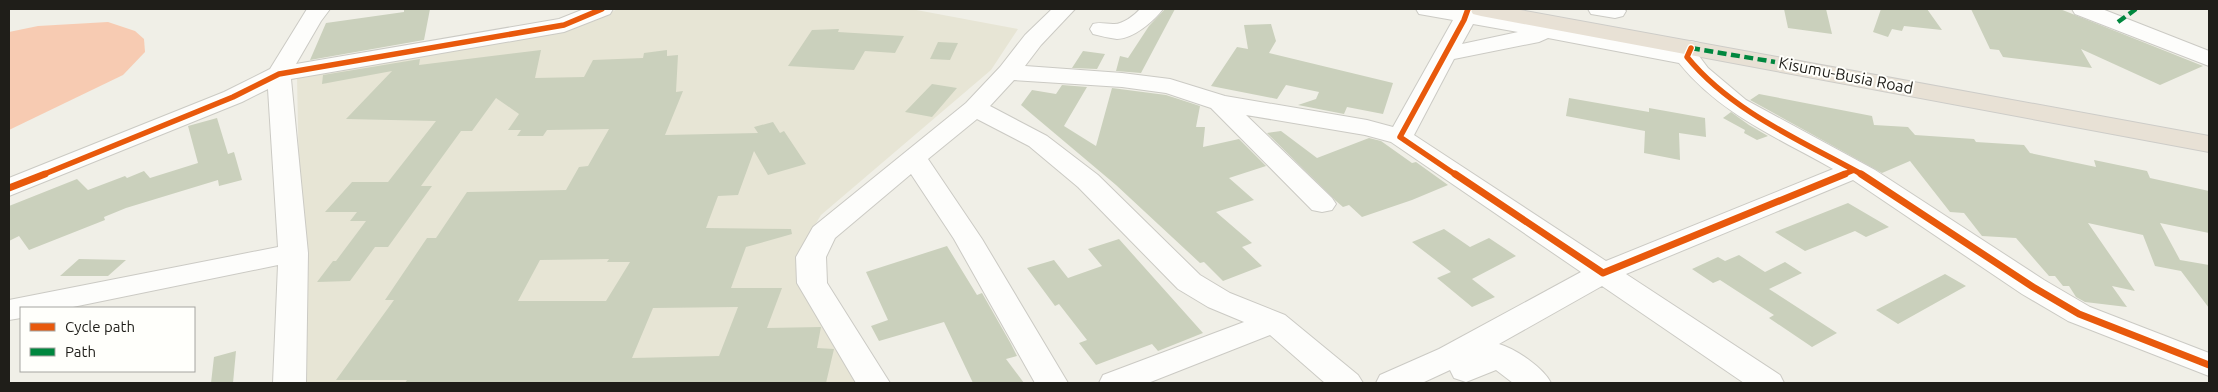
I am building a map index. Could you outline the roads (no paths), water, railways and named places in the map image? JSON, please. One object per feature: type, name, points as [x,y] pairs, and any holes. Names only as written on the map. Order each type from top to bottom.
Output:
[{"type":"highway","name":"Kisumu-Busia Road","points":[[1472,11],[2209,144]]},
{"type":"street","points":[[290,383],[293,253],[279,74],[311,18],[319,9]]},
{"type":"street","points":[[9,188],[232,97],[279,74],[564,25],[602,9]]},
{"type":"street","points":[[873,383],[812,283],[812,257],[823,233],[975,108],[1008,72],[1033,40],[1064,9]]},
{"type":"street","points":[[1101,28],[1118,32],[1143,19],[1152,9]]},
{"type":"street","points":[[1427,9],[1472,11],[1553,32],[1689,52],[1700,73],[1737,105],[1854,170],[2079,314],[2209,365]]},
{"type":"street","points":[[2083,9],[2209,59]]},
{"type":"street","points":[[1400,137],[1472,11]]},
{"type":"street","points":[[1446,54],[1553,32]]},
{"type":"street","points":[[1008,72],[1122,80],[1170,86],[1220,103],[1367,128],[1400,137],[1768,383]]},
{"type":"street","points":[[1220,103],[1322,204]]},
{"type":"street","points":[[975,108],[1038,141],[1060,158],[1088,181],[1189,282],[1219,300],[1274,322],[1346,383]]},
{"type":"street","points":[[915,159],[968,238],[1051,383]]},
{"type":"street","points":[[1461,370],[1603,273],[1854,170]]},
{"type":"street","points":[[24,307],[293,253]]},
{"type":"street","points":[[1115,383],[1274,322]]},
{"type":"street","points":[[1392,383],[1461,370],[1498,355],[1535,383]]}]
